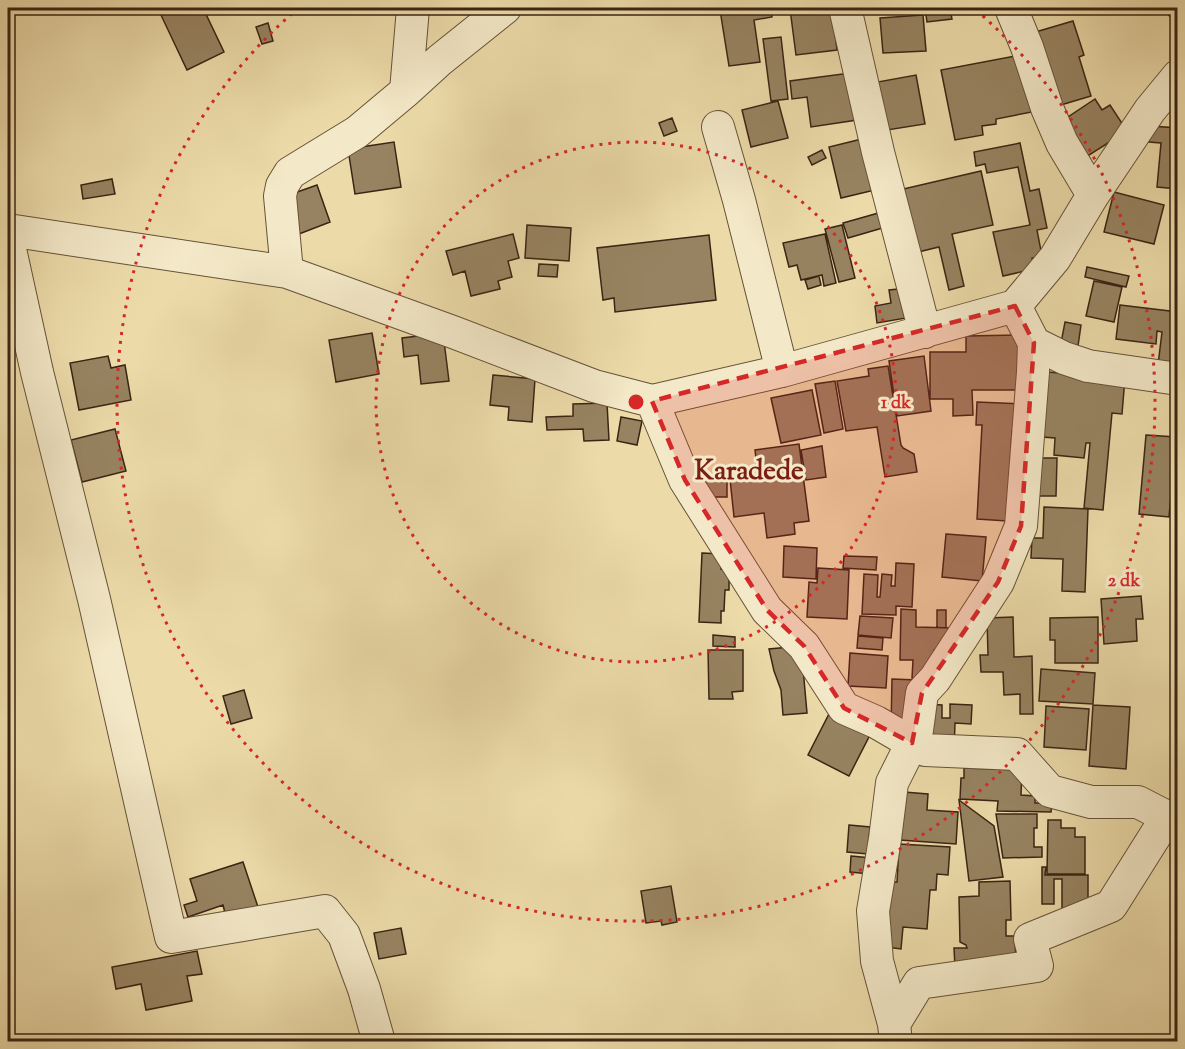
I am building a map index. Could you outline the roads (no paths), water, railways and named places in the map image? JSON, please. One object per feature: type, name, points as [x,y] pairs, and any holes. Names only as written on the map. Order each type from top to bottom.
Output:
[{"type":"street","points":[[406,90],[413,8]]},
{"type":"street","points":[[287,272],[280,196],[282,186],[290,173],[357,132],[440,60],[505,8]]},
{"type":"street","points":[[847,8],[846,12],[878,152],[925,332]]},
{"type":"street","points":[[1011,8],[1062,143],[1093,195]]},
{"type":"street","points":[[8,230],[287,272],[594,386],[652,401],[782,371],[1016,306],[1055,258],[1093,195],[1150,110],[1178,76]]},
{"type":"street","points":[[718,127],[782,371]]},
{"type":"street","points":[[8,240],[37,372],[94,599],[171,937],[325,911],[344,935],[364,988],[379,1041]]},
{"type":"street","points":[[895,1033],[877,961],[873,911],[892,783],[917,730],[922,693],[935,679],[998,582],[1021,526],[1034,343],[1016,306]]},
{"type":"street","points":[[1034,343],[1088,366],[1178,379]]},
{"type":"street","points":[[652,401],[685,480],[767,610],[804,646],[844,708],[925,750],[1017,754],[1050,791],[1091,802],[1138,802],[1172,815],[1112,906],[1030,939],[1037,966],[919,983],[895,1033]]},
{"type":"district","name":"Karadede","points":[[749,472]]}]
